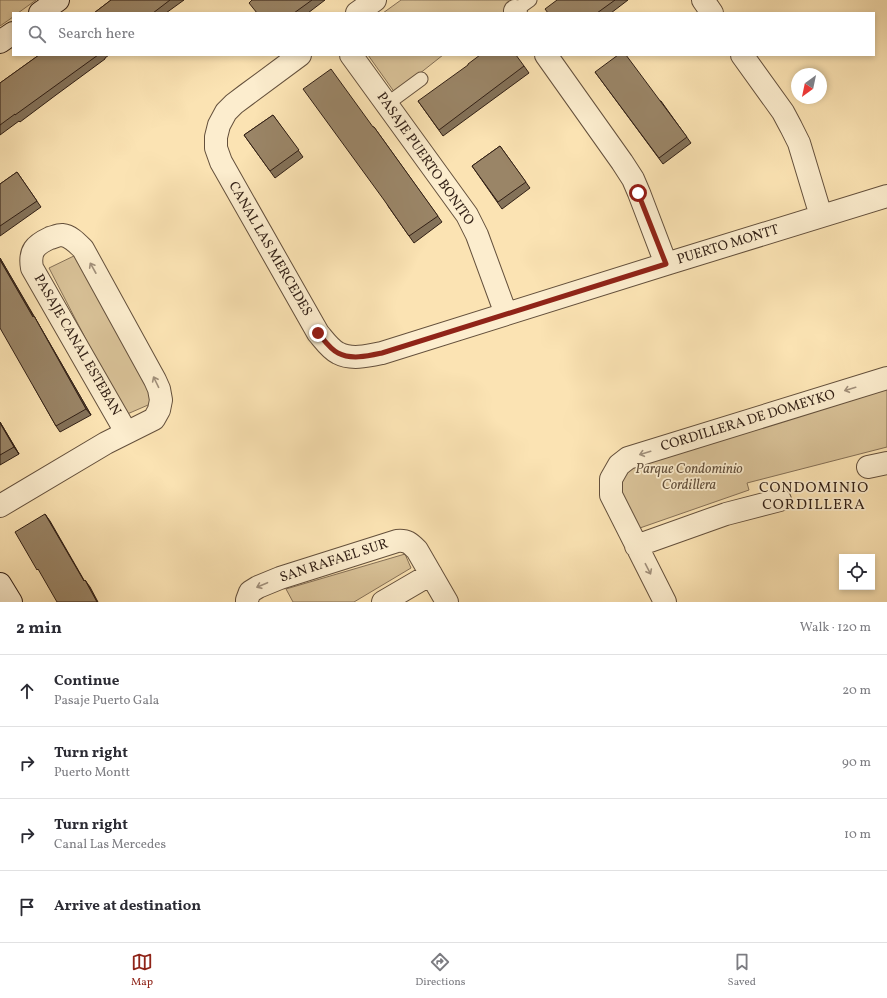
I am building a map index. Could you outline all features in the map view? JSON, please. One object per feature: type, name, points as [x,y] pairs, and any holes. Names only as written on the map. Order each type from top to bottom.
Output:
[{"type":"street","points":[[41,12],[58,0]]},
{"type":"street","points":[[358,12],[375,0]]},
{"type":"street","points":[[703,0],[711,12]]},
{"type":"street","points":[[0,42],[12,34]]},
{"type":"street","name":"CANAL LAS MERCEDES","points":[[299,56],[234,104],[226,112],[219,125],[216,137],[216,148],[221,162],[318,333],[329,346],[338,353]]},
{"type":"street","name":"PASAJE PUERTO BONITO","points":[[352,56],[467,215],[477,234],[506,314]]},
{"type":"street","points":[[547,56],[633,179],[666,264]]},
{"type":"street","points":[[743,56],[783,112],[799,143],[821,216]]},
{"type":"street","name":"PUERTO MONTT","points":[[338,353],[359,357],[382,353],[887,196]]},
{"type":"street","name":"PASAJE CANAL ESTEBAN","points":[[0,506],[106,443],[154,419],[159,410],[161,400],[159,389],[155,380],[82,250],[74,240],[62,235],[55,236],[40,243],[35,248],[32,253],[32,268],[126,432]]},
{"type":"street","name":"CORDILLERA DE DOMEYKO","points":[[665,602],[611,495],[611,479],[619,465],[628,458],[887,378]]},
{"type":"street","points":[[636,546],[726,514],[780,500]]},
{"type":"street","name":"SAN RAFAEL SUR","points":[[247,602],[250,592],[280,578],[397,541],[405,540],[417,550],[446,602]]},
{"type":"street","points":[[383,602],[431,574]]},
{"type":"street","points":[[0,584],[11,602]]},
{"type":"lane","points":[[387,104],[421,79]]},
{"type":"green space","points":[[0,0],[36,0],[19,12],[12,12],[12,18],[0,26]]},
{"type":"green space","points":[[401,0],[523,0],[505,12],[384,12]]},
{"type":"green space","points":[[369,56],[442,56],[395,93]]},
{"type":"green space","points":[[78,254],[155,402],[125,415],[49,268]]},
{"type":"green space","name":"Parque Condominio Cordillera","points":[[887,384],[887,447],[747,483],[749,490],[637,529],[619,486],[628,467]]},
{"type":"green space","points":[[405,554],[411,568],[354,602],[293,602],[286,589]]},
{"type":"building","points":[[111,0],[170,0],[154,12],[95,12]]},
{"type":"building","points":[[252,0],[312,0],[295,12],[256,12],[249,3]]},
{"type":"building","points":[[557,0],[615,0],[598,12],[547,12],[545,9]]},
{"type":"building","points":[[38,56],[97,56],[0,125],[0,83]]},
{"type":"building","points":[[479,56],[517,56],[524,66],[439,130],[418,101]]},
{"type":"building","points":[[617,56],[627,56],[687,137],[659,158],[595,72]]},
{"type":"building","points":[[331,69],[438,216],[409,236],[303,89]]},
{"type":"building","points":[[273,115],[299,150],[270,171],[244,135]]},
{"type":"building","points":[[500,146],[526,182],[498,202],[472,166]]},
{"type":"building","points":[[17,172],[37,201],[0,226],[0,184]]},
{"type":"building","points":[[0,260],[33,317],[34,316],[86,409],[56,426],[0,328]]},
{"type":"building","points":[[0,423],[14,447],[0,455]]},
{"type":"building","points":[[45,514],[97,602],[57,602],[38,569],[37,570],[15,532]]},
{"type":"district","name":"CONDOMINIO CORDILLERA","points":[[814,496]]},
{"type":"route","points":[[318,333],[329,346],[338,353],[359,357],[370,356],[666,264],[638,193]]}]
